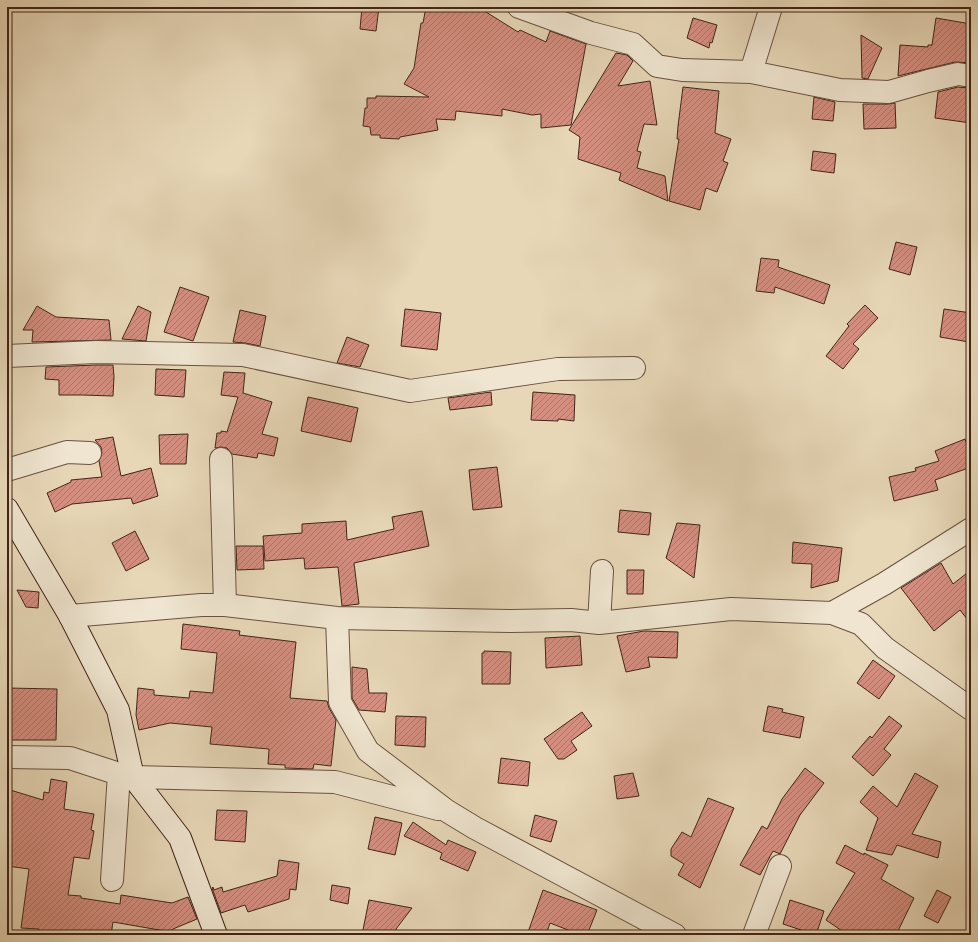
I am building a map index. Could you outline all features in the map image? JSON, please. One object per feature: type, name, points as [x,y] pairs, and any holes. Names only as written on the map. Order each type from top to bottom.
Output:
[{"type":"street","points":[[519,7],[591,33],[633,44],[657,66],[682,70],[751,72],[840,90],[889,92],[958,74],[971,76]]},
{"type":"street","points":[[751,72],[771,7]]},
{"type":"street","points":[[7,356],[96,352],[243,355],[410,391],[558,369],[634,368]]},
{"type":"street","points":[[7,470],[67,452],[90,453]]},
{"type":"street","points":[[222,459],[225,605]]},
{"type":"street","points":[[7,509],[70,616],[118,710],[126,775],[112,880]]},
{"type":"street","points":[[832,613],[884,584],[971,529]]},
{"type":"street","points":[[599,623],[602,571]]},
{"type":"street","points":[[70,616],[201,605],[225,605],[337,618],[510,621],[572,620],[599,623],[731,609],[832,613],[861,624],[885,648],[971,709]]},
{"type":"street","points":[[337,618],[340,702],[368,751],[447,811],[675,935]]},
{"type":"street","points":[[7,757],[70,758],[126,775],[335,782],[447,811]]},
{"type":"street","points":[[126,775],[180,838],[216,935]]},
{"type":"street","points":[[754,935],[780,866]]},
{"type":"building","points":[[362,7],[379,7],[376,31],[360,29]]},
{"type":"building","points":[[426,7],[478,7],[518,32],[520,30],[546,42],[550,31],[586,44],[571,125],[541,128],[541,114],[532,115],[502,109],[502,116],[456,111],[455,120],[436,119],[438,130],[400,137],[399,139],[380,138],[380,135],[371,135],[370,127],[363,126],[365,108],[367,108],[367,98],[376,98],[376,96],[429,97],[404,84],[414,68],[421,23],[423,23]]},
{"type":"building","points":[[693,18],[717,25],[709,48],[687,38]]},
{"type":"building","points":[[936,18],[971,24],[971,63],[955,62],[898,76],[900,45],[928,47],[928,45],[932,45]]},
{"type":"building","points":[[861,35],[882,48],[868,79],[862,78]]},
{"type":"building","points":[[616,53],[627,55],[633,61],[618,86],[650,81],[657,125],[644,124],[637,151],[641,152],[637,168],[665,176],[668,201],[619,180],[621,173],[578,159],[580,137],[569,130]]},
{"type":"building","points":[[683,87],[719,91],[715,133],[731,139],[723,161],[728,163],[717,192],[706,188],[700,210],[669,201],[679,139],[677,139]]},
{"type":"building","points":[[958,87],[968,88],[968,94],[971,94],[971,123],[935,118],[938,92]]},
{"type":"building","points":[[814,97],[835,102],[833,121],[812,119]]},
{"type":"building","points":[[895,103],[896,128],[864,129],[863,104]]},
{"type":"building","points":[[813,151],[836,154],[834,173],[811,170]]},
{"type":"building","points":[[896,242],[917,247],[910,275],[889,269]]},
{"type":"building","points":[[761,258],[779,260],[778,267],[830,285],[824,304],[775,287],[774,293],[756,291]]},
{"type":"building","points":[[180,287],[209,297],[193,341],[164,332]]},
{"type":"building","points":[[865,305],[878,318],[853,344],[859,349],[843,369],[826,356],[849,326],[847,324]]},
{"type":"building","points":[[37,306],[56,317],[109,320],[111,340],[32,342],[33,330],[23,330]]},
{"type":"building","points":[[138,306],[151,312],[146,341],[122,339]]},
{"type":"building","points":[[405,309],[441,313],[437,350],[401,346]]},
{"type":"building","points":[[944,309],[971,313],[969,342],[940,337]]},
{"type":"building","points":[[240,310],[266,316],[260,346],[233,342]]},
{"type":"building","points":[[347,337],[369,345],[360,367],[337,363]]},
{"type":"building","points":[[113,365],[113,396],[59,395],[59,380],[45,379],[46,367]]},
{"type":"building","points":[[156,369],[186,370],[184,397],[155,395]]},
{"type":"building","points":[[224,372],[245,373],[243,393],[272,402],[262,434],[278,438],[274,456],[258,453],[257,458],[232,454],[227,448],[215,448],[217,433],[221,433],[221,431],[227,432],[238,397],[221,395]]},
{"type":"building","points":[[491,392],[492,405],[450,410],[448,398]]},
{"type":"building","points":[[533,392],[575,395],[574,421],[558,419],[558,421],[531,420]]},
{"type":"building","points":[[308,397],[358,408],[351,442],[301,431]]},
{"type":"building","points":[[188,434],[186,464],[160,464],[159,435]]},
{"type":"building","points":[[113,437],[121,476],[151,468],[158,496],[133,504],[131,498],[72,504],[55,512],[47,493],[71,482],[71,480],[102,477],[99,461],[102,453],[101,447],[95,440]]},
{"type":"building","points":[[965,439],[971,457],[971,467],[935,480],[938,490],[894,501],[889,477],[916,471],[915,468],[939,461],[935,451]]},
{"type":"building","points":[[497,467],[502,507],[473,510],[469,470]]},
{"type":"building","points":[[620,510],[651,513],[649,535],[618,532]]},
{"type":"building","points":[[422,511],[429,546],[354,563],[359,604],[342,606],[338,567],[305,569],[304,558],[265,561],[263,536],[302,533],[302,524],[346,521],[347,540],[394,529],[392,517]]},
{"type":"building","points":[[677,523],[700,525],[694,578],[666,558]]},
{"type":"building","points":[[135,531],[149,559],[126,571],[112,543]]},
{"type":"building","points":[[793,542],[842,548],[838,581],[811,588],[812,564],[792,563]]},
{"type":"building","points":[[236,546],[263,546],[264,569],[237,570]]},
{"type":"building","points":[[941,563],[953,584],[971,570],[971,624],[960,610],[934,631],[901,588]]},
{"type":"building","points":[[627,570],[644,570],[643,594],[627,594]]},
{"type":"building","points":[[17,590],[39,592],[38,608],[26,607]]},
{"type":"building","points":[[183,624],[240,631],[239,635],[296,642],[290,698],[327,701],[336,720],[331,766],[314,764],[313,769],[285,768],[285,765],[268,764],[269,749],[210,744],[212,727],[170,723],[139,730],[136,715],[138,688],[154,690],[154,695],[189,698],[190,691],[213,693],[217,653],[181,649]]},
{"type":"building","points":[[644,631],[678,632],[677,658],[648,657],[650,667],[626,672],[617,636]]},
{"type":"building","points":[[580,636],[582,665],[546,668],[545,638]]},
{"type":"building","points":[[484,651],[511,652],[510,684],[482,684],[482,653],[484,653]]},
{"type":"building","points":[[873,660],[895,676],[879,699],[857,683]]},
{"type":"building","points":[[352,667],[367,669],[369,693],[387,693],[385,712],[359,710],[352,698]]},
{"type":"building","points":[[7,688],[57,689],[56,740],[7,740]]},
{"type":"building","points":[[768,706],[783,709],[782,712],[804,717],[800,738],[763,731]]},
{"type":"building","points":[[582,712],[592,726],[571,741],[577,750],[564,759],[558,759],[544,739]]},
{"type":"building","points":[[396,716],[426,717],[425,747],[395,745]]},
{"type":"building","points":[[889,716],[902,726],[884,749],[891,755],[873,776],[852,757],[870,736],[872,738]]},
{"type":"building","points":[[501,758],[530,762],[528,786],[498,783]]},
{"type":"building","points":[[805,768],[824,783],[800,815],[780,854],[773,851],[760,875],[740,865],[762,826],[767,829],[782,799]]},
{"type":"building","points":[[633,773],[639,796],[617,799],[614,776]]},
{"type":"building","points":[[915,773],[938,786],[912,834],[941,842],[938,858],[897,845],[892,855],[866,850],[878,818],[860,802],[873,786],[897,807]]},
{"type":"building","points":[[51,779],[67,782],[64,809],[94,814],[91,830],[94,831],[89,859],[74,857],[68,895],[81,896],[81,898],[120,904],[121,895],[172,903],[188,897],[197,919],[173,929],[171,932],[113,922],[111,935],[84,935],[84,933],[39,931],[39,929],[21,928],[29,869],[7,866],[7,789],[43,800],[44,792],[49,793]]},
{"type":"building","points":[[708,798],[734,808],[700,888],[678,875],[684,864],[671,856],[671,849],[682,832],[691,837]]},
{"type":"building","points":[[217,810],[247,811],[245,842],[215,840]]},
{"type":"building","points":[[535,815],[557,821],[551,842],[530,836]]},
{"type":"building","points":[[375,817],[402,823],[395,855],[368,849]]},
{"type":"building","points":[[413,822],[446,845],[448,840],[476,852],[468,871],[440,859],[442,853],[404,836]]},
{"type":"building","points":[[845,845],[888,865],[881,879],[914,898],[896,935],[848,935],[826,920],[855,873],[836,863]]},
{"type":"building","points":[[279,860],[299,863],[296,890],[290,889],[289,899],[248,912],[245,905],[221,913],[212,888],[213,887],[214,890],[222,887],[223,892],[277,876]]},
{"type":"building","points":[[332,885],[350,888],[348,904],[330,900]]},
{"type":"building","points":[[543,890],[597,910],[587,935],[581,935],[550,923],[546,935],[527,935]]},
{"type":"building","points":[[937,890],[951,897],[938,923],[924,916]]},
{"type":"building","points":[[369,900],[412,908],[396,929],[396,935],[362,935]]},
{"type":"building","points":[[790,900],[824,911],[816,935],[783,924]]}]
